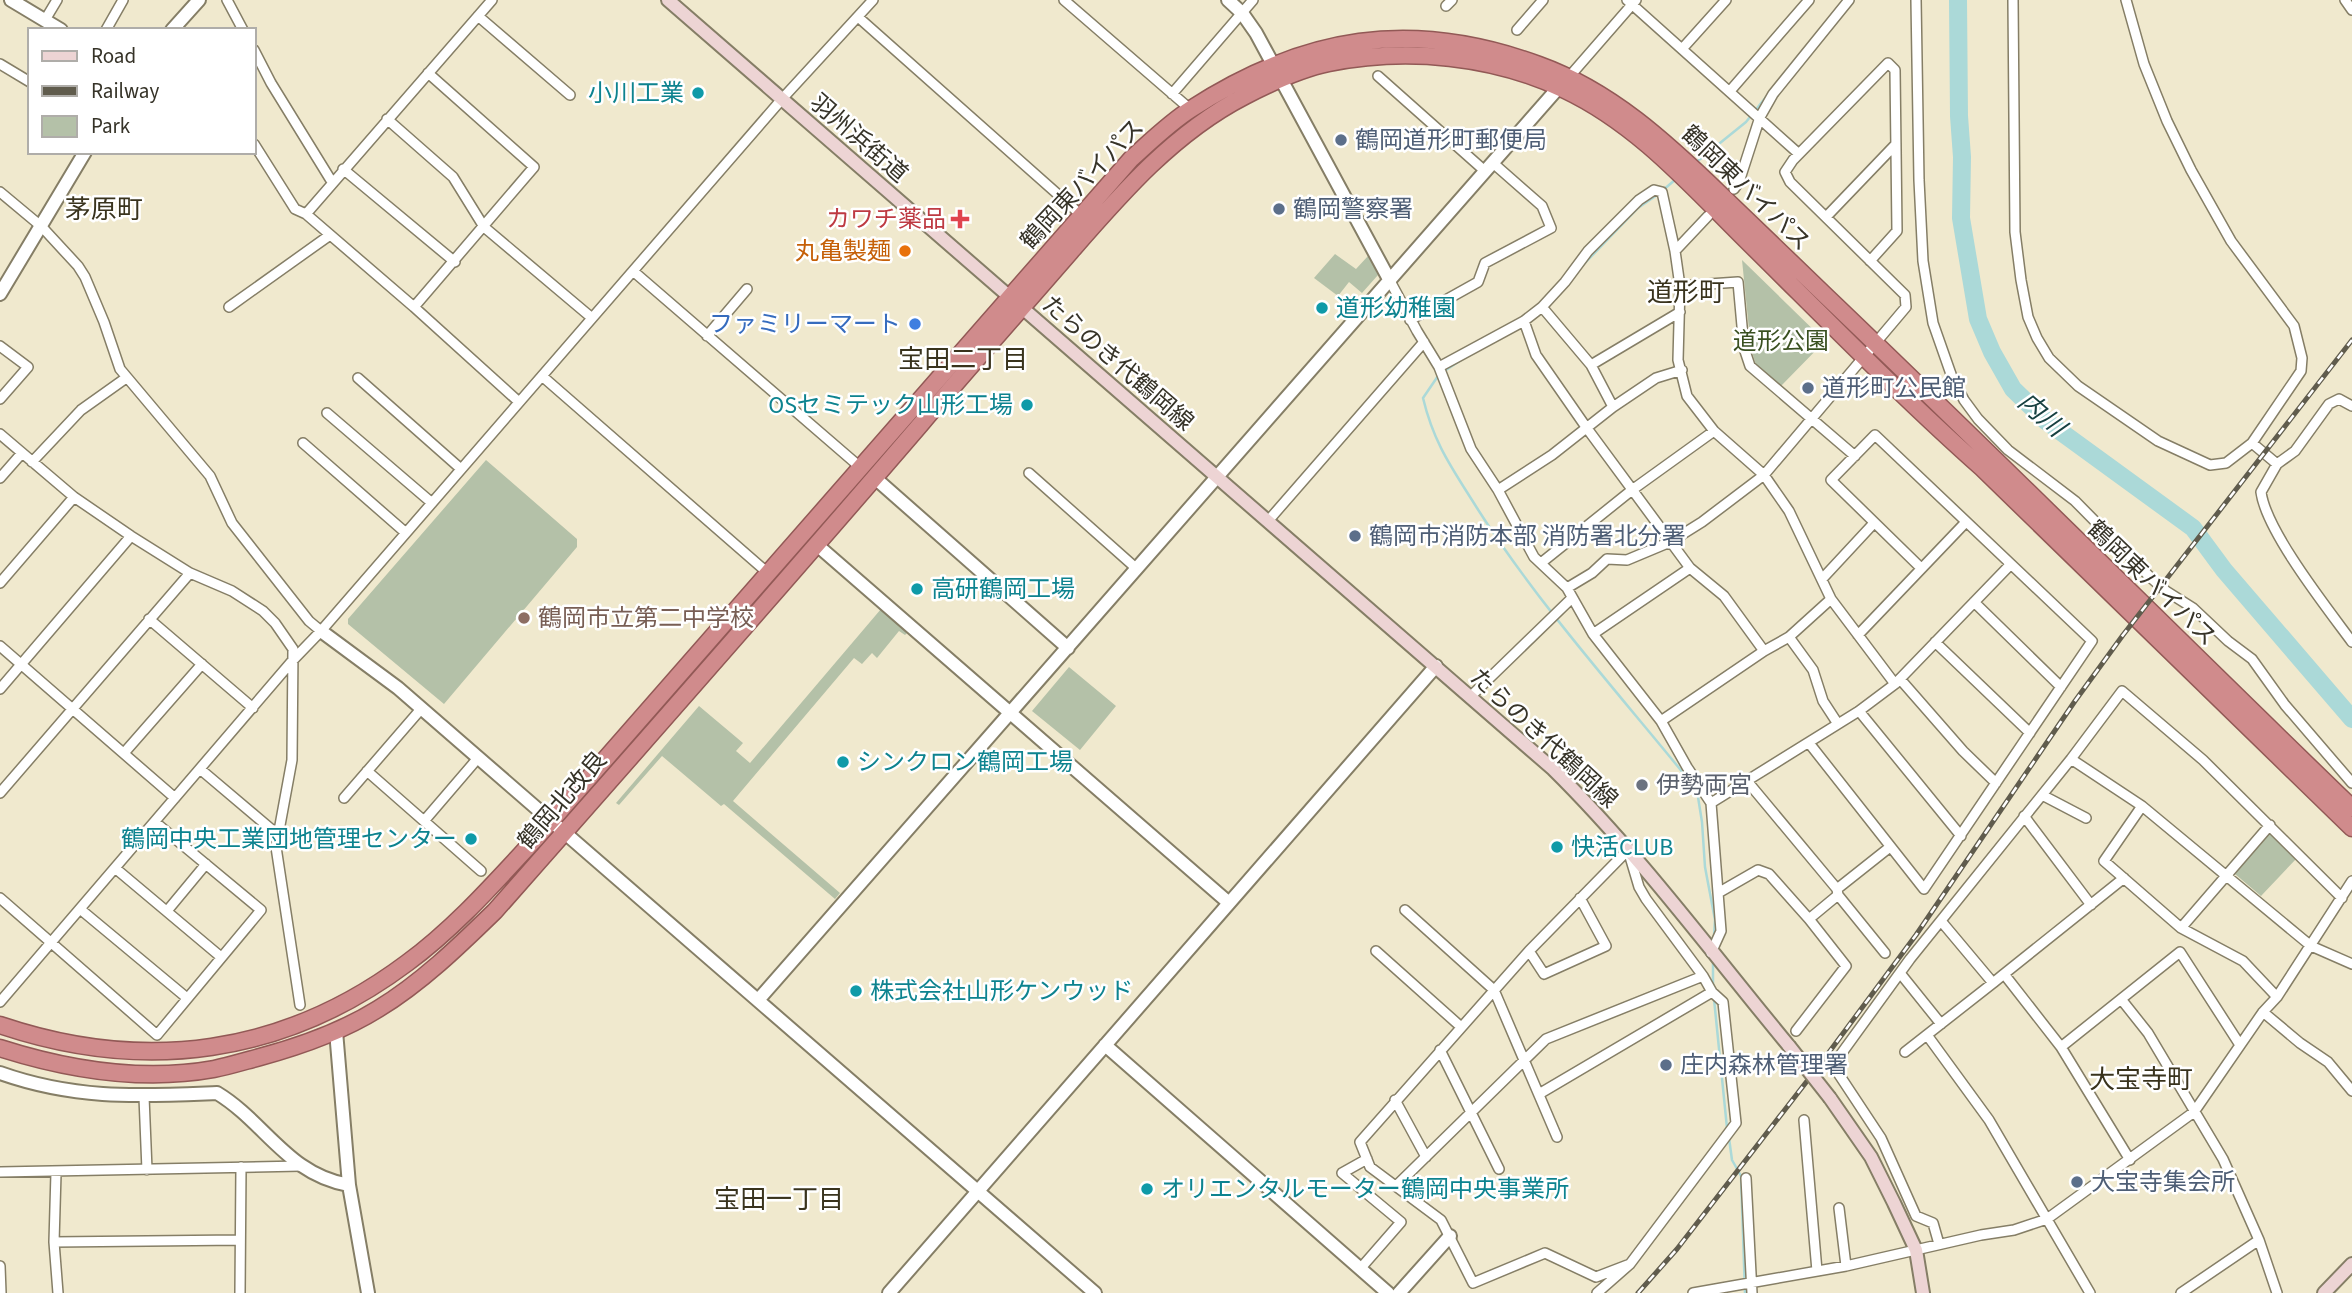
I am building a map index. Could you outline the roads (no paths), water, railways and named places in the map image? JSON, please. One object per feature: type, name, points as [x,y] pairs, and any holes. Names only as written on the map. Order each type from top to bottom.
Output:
[{"type":"highway","name":"鶴岡東バイパス","points":[[1016,302],[1080,214],[1131,159],[1190,109],[1272,64],[1320,48],[1374,40],[1437,39],[1511,55],[1622,108],[1662,140],[1875,343],[2352,808]]},
{"type":"highway","name":"鶴岡東バイパス","points":[[1016,302],[1169,148],[1226,107],[1280,81],[1328,64],[1380,56],[1430,57],[1492,64],[1564,82],[1654,150],[2352,828]]},
{"type":"highway","name":"鶴岡北改良","points":[[0,1025],[41,1039],[103,1049],[166,1052],[208,1048],[256,1038],[330,1012],[407,963],[482,897],[769,574],[860,467],[1016,302]]},
{"type":"highway","name":"鶴岡北改良","points":[[0,1048],[37,1060],[113,1073],[165,1074],[225,1066],[300,1046],[378,1009],[460,945],[495,911],[875,478],[1016,302]]},
{"type":"main road","name":"羽州浜街道","points":[[668,0],[1016,302]]},
{"type":"main road","name":"たらのき代鶴岡線","points":[[1016,302],[1471,696],[1569,785],[1628,850],[1830,1098],[1871,1157],[1916,1250],[1923,1293]]},
{"type":"main road","points":[[2324,1293],[2352,1264]]},
{"type":"street","points":[[12,0],[58,28]]},
{"type":"street","points":[[45,20],[57,0]]},
{"type":"street","points":[[107,28],[123,0]]},
{"type":"street","points":[[174,28],[199,0]]},
{"type":"street","points":[[227,0],[242,28]]},
{"type":"street","points":[[306,214],[492,0]]},
{"type":"street","points":[[0,1002],[293,660],[782,99],[873,0]]},
{"type":"street","points":[[1064,0],[1190,109]]},
{"type":"street","points":[[1228,0],[1242,13],[1272,64],[1410,320],[1439,367],[1471,449],[1498,490],[1534,557],[1567,588],[1593,634],[1661,722],[1711,803],[1721,931],[1711,953]]},
{"type":"street","points":[[1172,94],[1254,0]]},
{"type":"street","points":[[1517,30],[1543,0]]},
{"type":"street","points":[[1682,49],[1726,0]]},
{"type":"street","points":[[1730,91],[1810,0]]},
{"type":"street","points":[[1734,189],[1739,182],[1760,117],[1773,94],[1849,0]]},
{"type":"street","points":[[1916,0],[1923,261],[1933,323],[1952,377],[1978,419],[2008,450],[2075,501],[2140,568],[2166,591],[2193,608],[2252,659],[2285,705],[2352,783]]},
{"type":"street","points":[[2013,0],[2015,232],[2028,317],[2037,338],[2049,358],[2078,386],[2158,441],[2210,465],[2220,465],[2252,443],[2301,371],[2302,358],[2294,326],[2231,241],[2191,170],[2144,64],[2126,0]]},
{"type":"street","points":[[2345,0],[2352,10]]},
{"type":"street","points":[[759,999],[1632,2],[1799,154]]},
{"type":"street","points":[[478,16],[570,95]]},
{"type":"street","points":[[858,17],[1080,214]]},
{"type":"street","points":[[256,54],[332,182]]},
{"type":"street","points":[[1567,588],[1592,573],[1607,559],[1627,559],[1671,542],[1764,475],[1906,307],[1905,295],[1870,261],[1826,217],[1786,176],[1787,166],[1888,63],[1895,70],[1897,231],[1870,261]]},
{"type":"street","points":[[0,64],[28,81]]},
{"type":"street","points":[[414,307],[534,167],[428,73]]},
{"type":"street","points":[[1378,76],[1542,206],[1551,228],[1485,264],[1478,282],[1410,320]]},
{"type":"street","points":[[387,119],[453,177],[484,226],[592,318]]},
{"type":"street","points":[[1826,217],[1896,144]]},
{"type":"street","points":[[256,147],[296,209],[306,214],[414,307],[519,402]]},
{"type":"street","points":[[0,294],[84,154]]},
{"type":"street","points":[[343,169],[454,262]]},
{"type":"street","points":[[1439,367],[1524,321],[1542,307],[1588,251],[1639,200],[1654,190],[1662,192],[1680,286],[1678,360],[1687,396],[1714,431],[1764,475],[1789,511],[1831,598],[1858,635],[1897,681],[1996,783]]},
{"type":"street","points":[[0,192],[71,255],[85,277],[110,337],[116,359],[127,378],[210,476],[232,523],[309,621],[376,670],[759,999],[1095,1293]]},
{"type":"street","points":[[1675,251],[1708,216]]},
{"type":"street","points":[[229,307],[330,235]]},
{"type":"street","points":[[633,271],[860,467]]},
{"type":"street","points":[[1680,286],[1738,282],[1744,348],[1750,366],[1855,456]]},
{"type":"street","points":[[707,336],[747,289]]},
{"type":"street","points":[[1542,307],[1591,365],[1613,407]]},
{"type":"street","points":[[1591,365],[1679,312]]},
{"type":"street","points":[[1524,321],[1536,355],[1586,427],[1690,568],[1724,596],[1764,651]]},
{"type":"street","points":[[1268,521],[1424,342]]},
{"type":"street","points":[[0,346],[28,367],[0,399]]},
{"type":"street","points":[[1498,490],[1552,455],[1613,407],[1656,378],[1682,370]]},
{"type":"street","points":[[542,376],[769,574]]},
{"type":"street","points":[[32,462],[80,410],[127,378]]},
{"type":"street","points":[[359,378],[461,470]]},
{"type":"street","points":[[2352,406],[2339,400],[2329,404],[2295,451],[2277,464],[2261,492],[2265,511],[2293,559],[2352,642]]},
{"type":"street","points":[[327,413],[432,503]]},
{"type":"street","points":[[1541,563],[1632,490],[1714,431]]},
{"type":"street","points":[[0,435],[74,497],[131,536],[190,573],[232,592],[263,611],[293,649],[292,760],[276,846],[300,1005]]},
{"type":"street","points":[[1809,743],[1924,889],[2092,641],[1875,435],[1831,480],[1921,568]]},
{"type":"street","points":[[303,443],[406,533]]},
{"type":"street","points":[[2252,443],[2277,464]]},
{"type":"street","points":[[0,478],[22,453]]},
{"type":"street","points":[[1029,473],[1137,569]]},
{"type":"street","points":[[875,478],[1068,648]]},
{"type":"street","points":[[0,583],[74,497]]},
{"type":"street","points":[[1858,635],[1966,522]]},
{"type":"street","points":[[1822,579],[1874,523]]},
{"type":"street","points":[[0,689],[131,536]]},
{"type":"street","points":[[817,545],[1229,902]]},
{"type":"street","points":[[1711,803],[1860,711],[1897,681],[2010,565]]},
{"type":"street","points":[[1593,634],[1690,568]]},
{"type":"street","points":[[0,793],[190,573]]},
{"type":"street","points":[[1471,696],[1572,598]]},
{"type":"street","points":[[1661,722],[1789,636],[1831,598]]},
{"type":"street","points":[[1974,602],[2061,687]]},
{"type":"street","points":[[149,620],[253,708]]},
{"type":"street","points":[[1789,636],[1813,670],[1822,701],[1838,724]]},
{"type":"street","points":[[1936,642],[2030,733]]},
{"type":"street","points":[[0,646],[176,797]]},
{"type":"street","points":[[124,754],[202,664]]},
{"type":"street","points":[[889,1293],[1436,666]]},
{"type":"street","points":[[1938,1244],[1933,1223],[1916,1216],[1881,1138],[1838,1073],[1836,1061],[1900,973],[2122,691],[2203,761],[2342,898]]},
{"type":"street","points":[[344,798],[421,709]]},
{"type":"street","points":[[1860,711],[1961,836]]},
{"type":"street","points":[[424,821],[478,758]]},
{"type":"street","points":[[2071,759],[2142,806],[2311,946],[2352,964]]},
{"type":"street","points":[[200,769],[278,835]]},
{"type":"street","points":[[367,771],[481,871]]},
{"type":"street","points":[[1747,781],[1885,953]]},
{"type":"street","points":[[2042,795],[2086,818]]},
{"type":"street","points":[[2142,806],[2104,861],[2181,928],[2243,961],[2277,997]]},
{"type":"street","points":[[2024,817],[2091,905]]},
{"type":"street","points":[[0,898],[157,1035],[261,910],[155,821]]},
{"type":"street","points":[[2181,928],[2270,825]]},
{"type":"street","points":[[1809,919],[1890,847]]},
{"type":"street","points":[[1597,1293],[1630,1264],[1736,1123],[1723,1002],[1712,992],[1646,899],[1639,887],[1628,850],[1460,1026],[1360,1142],[1370,1167],[1441,1220],[1473,1283],[1545,1253],[1596,1277],[1630,1264]]},
{"type":"street","points":[[167,912],[206,864]]},
{"type":"street","points":[[115,868],[221,957]]},
{"type":"street","points":[[1718,892],[1758,870],[1769,874],[1846,966],[1796,1031]]},
{"type":"street","points":[[1905,1052],[2124,878]]},
{"type":"street","points":[[1693,1293],[1752,1288],[1816,1271],[2014,1230],[2047,1219],[2194,1112],[2263,1012],[2277,997],[2352,881]]},
{"type":"street","points":[[1529,951],[1544,974],[1606,946],[1580,898]]},
{"type":"street","points":[[80,909],[187,998]]},
{"type":"street","points":[[1405,910],[1494,990],[1557,1137]]},
{"type":"street","points":[[1941,921],[1993,983]]},
{"type":"street","points":[[1376,951],[1460,1026]]},
{"type":"street","points":[[2061,1047],[2180,953],[2240,1045]]},
{"type":"street","points":[[1900,973],[1941,1024]]},
{"type":"street","points":[[2004,974],[2061,1047],[2130,1160]]},
{"type":"street","points":[[1396,1186],[1546,1039],[1703,976]]},
{"type":"street","points":[[1539,1094],[1712,992]]},
{"type":"street","points":[[2121,999],[2148,1033],[2223,1158],[2259,1240],[2277,1293]]},
{"type":"street","points":[[2263,1012],[2328,1062],[2352,1091]]},
{"type":"street","points":[[336,1031],[349,1185],[368,1293]]},
{"type":"street","points":[[1927,1035],[1989,1120],[2090,1293]]},
{"type":"street","points":[[1104,1045],[1388,1293]]},
{"type":"street","points":[[1440,1050],[1499,1169]]},
{"type":"street","points":[[0,1073],[91,1094],[144,1097],[217,1093],[301,1166],[330,1182],[349,1185]]},
{"type":"street","points":[[144,1097],[147,1170]]},
{"type":"street","points":[[1395,1100],[1426,1157]]},
{"type":"street","points":[[1804,1120],[1816,1271]]},
{"type":"street","points":[[1360,1269],[1401,1222],[1342,1173],[1367,1159]]},
{"type":"street","points":[[0,1172],[56,1173],[301,1166]]},
{"type":"street","points":[[240,1293],[241,1167]]},
{"type":"street","points":[[56,1173],[54,1242],[58,1293]]},
{"type":"street","points":[[1746,1178],[1752,1288]]},
{"type":"street","points":[[1839,1208],[1846,1266]]},
{"type":"street","points":[[1399,1293],[1450,1236]]},
{"type":"street","points":[[54,1242],[240,1240]]},
{"type":"street","points":[[2181,1293],[2259,1240]]},
{"type":"street","points":[[0,1266],[1,1293]]},
{"type":"waterway","name":"内川","points":[[1958,0],[1961,218],[1978,319],[1992,352],[2013,389],[2046,421],[2193,528],[2224,570],[2352,719]]},
{"type":"waterway","points":[[1694,164],[1746,122],[1766,97]]},
{"type":"waterway","points":[[1662,191],[1676,179]]},
{"type":"waterway","points":[[1583,265],[1638,208],[1657,195]]},
{"type":"waterway","points":[[1443,372],[1464,358]]},
{"type":"waterway","points":[[1438,376],[1423,398],[1438,442],[1460,480],[1525,577],[1576,644],[1684,774],[1698,797],[1705,867],[1715,920],[1714,936]]},
{"type":"waterway","points":[[1713,960],[1713,989]]},
{"type":"waterway","points":[[1714,999],[1727,1128]]},
{"type":"waterway","points":[[1729,1138],[1732,1160],[1741,1176],[1745,1293]]},
{"type":"railway","points":[[1638,1293],[1677,1249],[1821,1063],[1916,935],[2123,635],[2352,340]]},
{"type":"place","name":"小川工業","points":[[698,93]]},
{"type":"place","name":"鶴岡道形町郵便局","points":[[1341,140]]},
{"type":"place","name":"鶴岡警察署","points":[[1279,209]]},
{"type":"place","name":"カワチ薬品","points":[[960,219]]},
{"type":"place","name":"丸亀製麺","points":[[905,251]]},
{"type":"place","name":"道形幼稚園","points":[[1322,308]]},
{"type":"place","name":"ファミリーマート","points":[[915,324]]},
{"type":"place","name":"道形町公民館","points":[[1808,388]]},
{"type":"place","name":"OSセミテック山形工場","points":[[1027,405]]},
{"type":"place","name":"鶴岡市消防本部 消防署北分署","points":[[1355,536]]},
{"type":"place","name":"高研鶴岡工場","points":[[917,589]]},
{"type":"place","name":"鶴岡市立第二中学校","points":[[524,618]]},
{"type":"place","name":"シンクロン鶴岡工場","points":[[843,762]]},
{"type":"place","name":"伊勢両宮","points":[[1642,785]]},
{"type":"place","name":"鶴岡中央工業団地管理センター","points":[[471,839]]},
{"type":"place","name":"快活CLUB","points":[[1557,847]]},
{"type":"place","name":"株式会社山形ケンウッド","points":[[856,991]]},
{"type":"place","name":"庄内森林管理署","points":[[1666,1065]]},
{"type":"place","name":"大宝寺集会所","points":[[2077,1182]]},
{"type":"place","name":"オリエンタルモーター鶴岡中央事業所","points":[[1147,1189]]},
{"type":"district","name":"茅原町","points":[[104,209]]},
{"type":"district","name":"道形町","points":[[1686,292]]},
{"type":"district","name":"宝田二丁目","points":[[963,359]]},
{"type":"district","name":"大宝寺町","points":[[2141,1079]]},
{"type":"district","name":"宝田一丁目","points":[[779,1199]]},
{"type":"park label","name":"道形公園","points":[[1781,341]]}]
